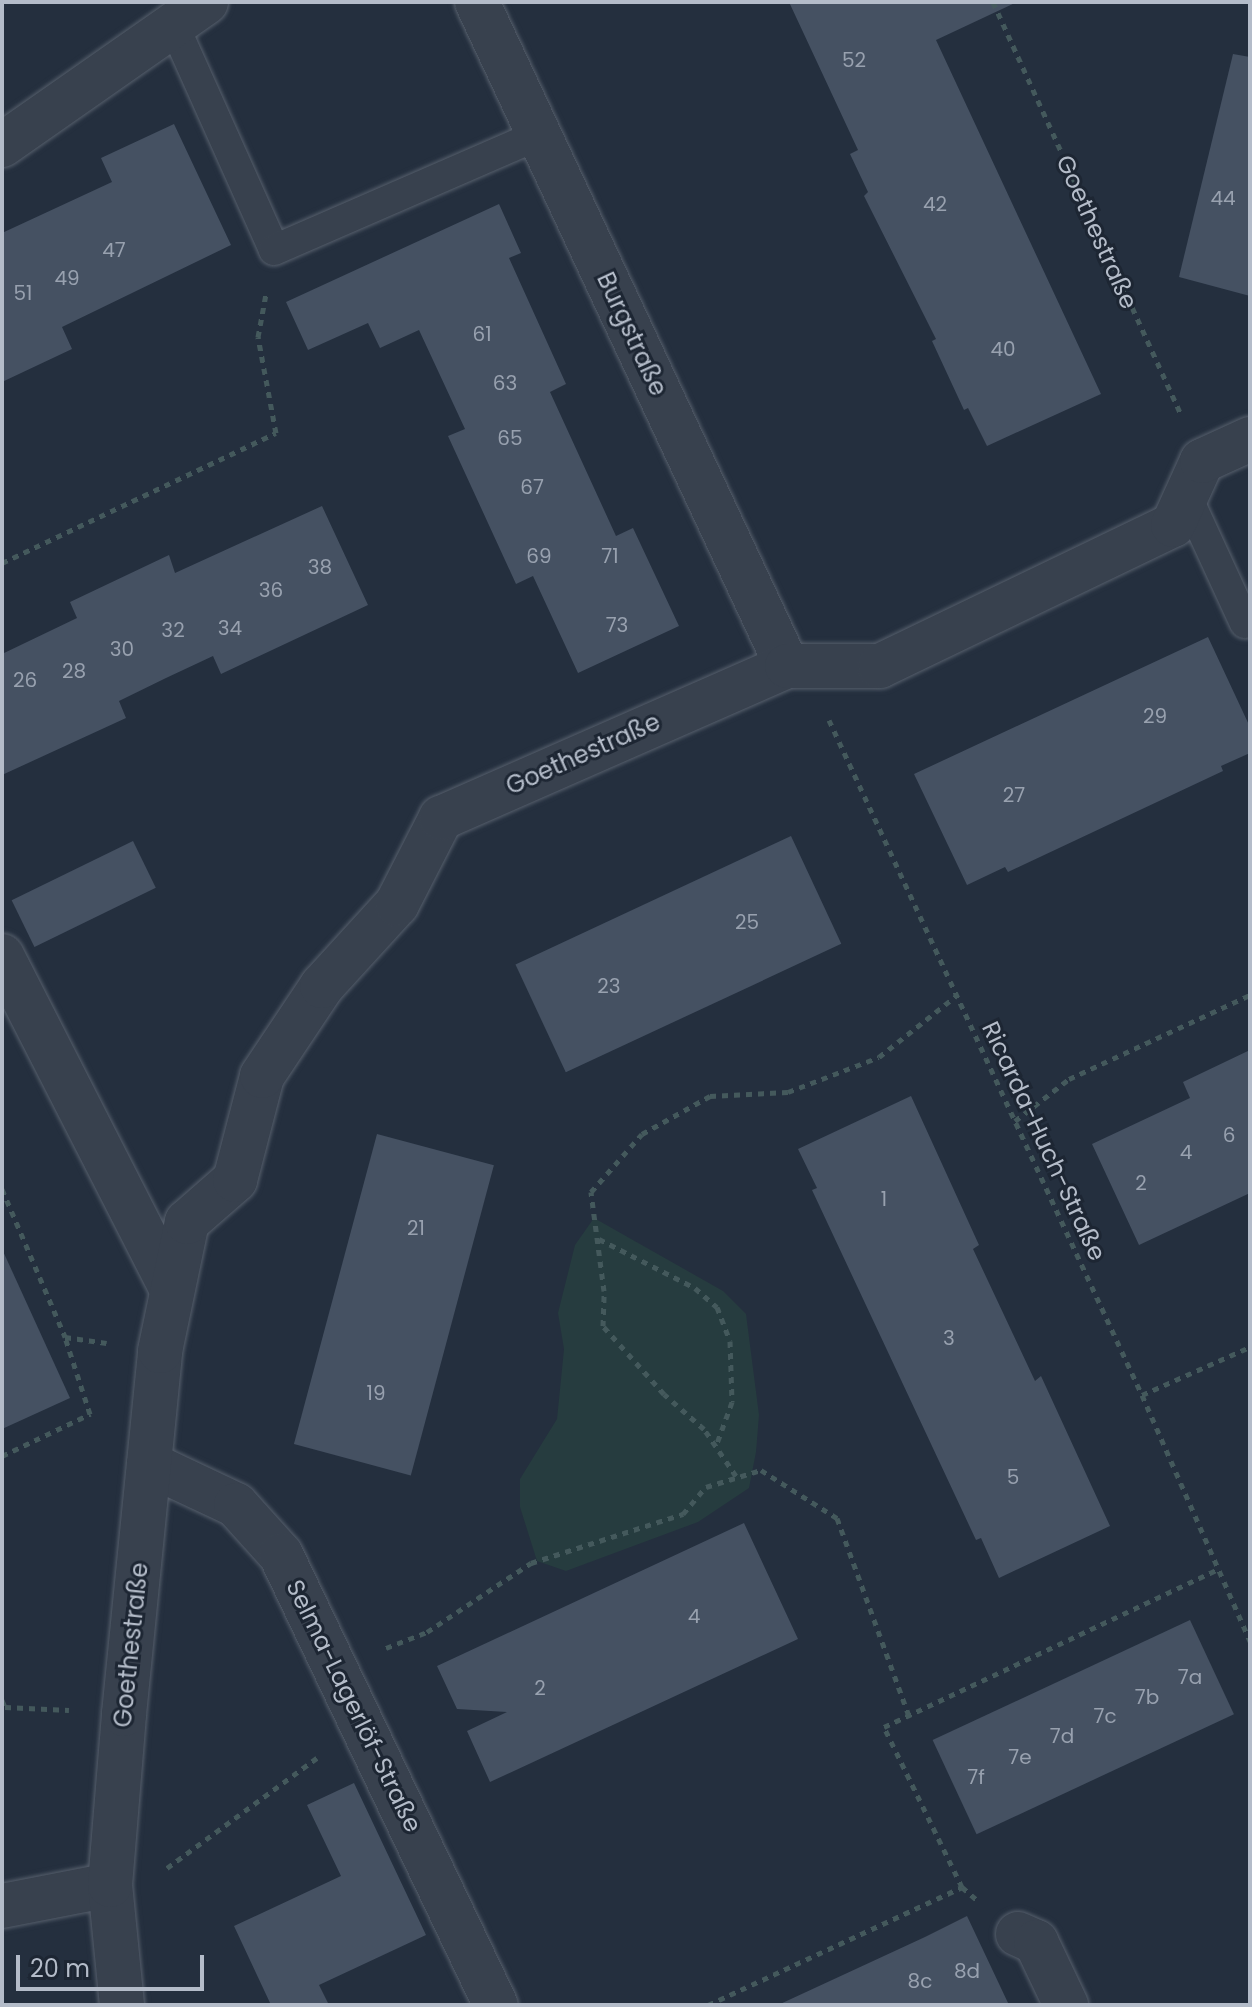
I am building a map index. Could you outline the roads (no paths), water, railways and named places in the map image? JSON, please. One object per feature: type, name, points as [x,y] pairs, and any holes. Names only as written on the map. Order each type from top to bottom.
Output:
[{"type":"street","name":"Burgstraße","points":[[477,2],[787,666]]},
{"type":"street","points":[[2,145],[190,14]]},
{"type":"street","points":[[1194,478],[1250,439]]},
{"type":"street","name":"Goethestraße","points":[[122,2005],[112,1902],[124,1714],[160,1351],[170,1286],[187,1222],[235,1180],[262,1076],[322,986],[397,904],[441,818],[787,666],[880,666],[1173,525],[1194,478]]},
{"type":"street","points":[[2,956],[170,1286]]},
{"type":"street","name":"Selma-Lagerlöf-Straße","points":[[149,1464],[236,1505],[281,1555],[496,2005]]},
{"type":"street","points":[[2,1906],[112,1902]]},
{"type":"street","points":[[1018,1934],[1036,1942],[1066,2005]]},
{"type":"lane","points":[[190,14],[274,250],[539,135]]},
{"type":"lane","points":[[1194,478],[1245,623]]}]
